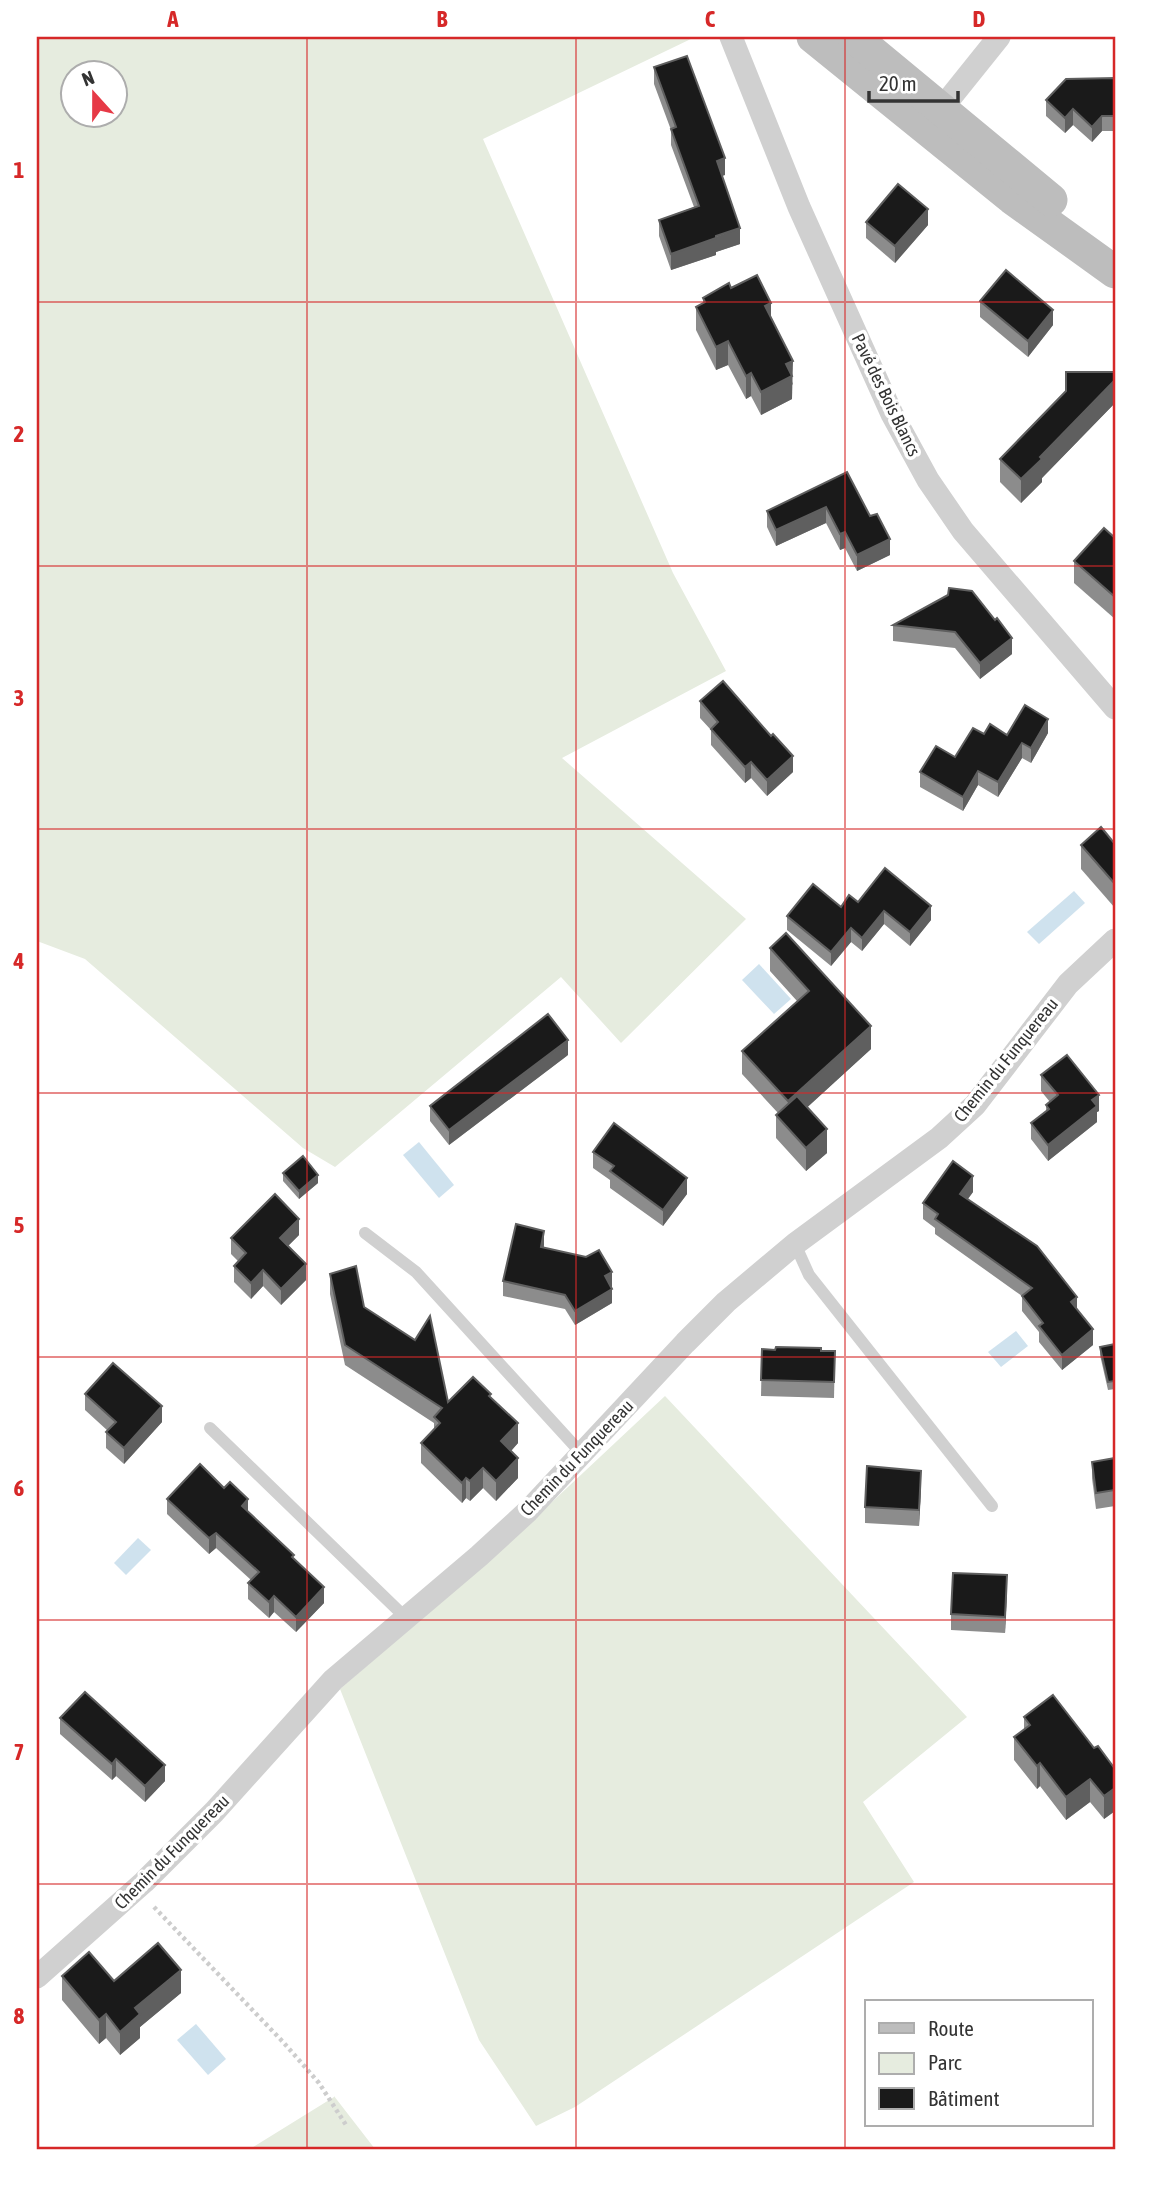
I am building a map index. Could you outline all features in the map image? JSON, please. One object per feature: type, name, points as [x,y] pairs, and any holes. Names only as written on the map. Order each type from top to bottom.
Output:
[{"type":"main road","points":[[813,37],[934,119],[1015,186],[1115,248]]},
{"type":"main road","points":[[854,37],[934,119]]},
{"type":"main road","points":[[1015,186],[1050,227],[1115,272]]},
{"type":"street","name":"Pavé des Bois Blancs","points":[[731,37],[799,207],[892,414],[915,457],[962,531],[1115,708]]},
{"type":"street","points":[[934,119],[999,37]]},
{"type":"street","name":"Chemin du Funquereau","points":[[37,1977],[137,1889],[214,1812],[332,1679],[503,1535],[707,1321],[795,1244],[880,1183],[975,1105],[1068,984],[1115,940]]},
{"type":"lane","points":[[365,1234],[416,1272],[582,1454]]},
{"type":"lane","points":[[795,1244],[809,1275],[992,1506]]},
{"type":"lane","points":[[210,1428],[405,1617]]},
{"type":"path","points":[[137,1889],[284,2043],[319,2083],[346,2125]]},
{"type":"green space","points":[[37,37],[695,37],[483,139],[673,573],[726,671],[562,758],[746,919],[621,1043],[561,977],[335,1167],[303,1148],[85,959],[37,941]]},
{"type":"green space","points":[[665,1396],[967,1717],[863,1802],[914,1882],[575,2107],[536,2126],[479,2040],[340,1689],[504,1547]]},
{"type":"green space","points":[[334,2097],[375,2149],[250,2149]]},
{"type":"water","points":[[1074,891],[1085,903],[1039,944],[1027,932]]},
{"type":"water","points":[[759,964],[791,999],[774,1014],[742,980]]},
{"type":"water","points":[[419,1142],[454,1185],[439,1198],[403,1155]]},
{"type":"water","points":[[1016,1331],[1028,1346],[1001,1367],[988,1352]]},
{"type":"water","points":[[138,1538],[151,1550],[126,1575],[114,1563]]},
{"type":"water","points":[[196,2024],[226,2059],[208,2075],[177,2040]]},
{"type":"building","points":[[687,56],[725,158],[717,161],[740,228],[671,254],[659,220],[699,206],[671,129],[676,127],[654,67]]},
{"type":"building","points":[[1115,78],[1115,116],[1102,116],[1092,127],[1073,109],[1065,118],[1046,100],[1066,79]]},
{"type":"building","points":[[898,184],[928,209],[895,246],[866,222]]},
{"type":"building","points":[[1006,270],[1053,310],[1028,341],[980,301]]},
{"type":"building","points":[[757,275],[771,303],[765,306],[793,361],[786,364],[792,376],[761,392],[751,373],[746,376],[728,341],[716,347],[696,307],[705,302],[703,298],[729,283],[731,288]]},
{"type":"building","points":[[1066,372],[1115,372],[1115,380],[1021,479],[1000,459],[1066,391]]},
{"type":"building","points":[[847,472],[870,516],[877,514],[890,539],[857,555],[845,532],[840,534],[826,507],[776,530],[767,511]]},
{"type":"building","points":[[1104,528],[1115,538],[1115,597],[1074,561]]},
{"type":"building","points":[[949,588],[972,591],[1012,638],[980,663],[955,632],[893,625],[948,595]]},
{"type":"building","points":[[723,681],[771,736],[773,734],[793,756],[767,780],[751,762],[745,767],[711,729],[718,722],[700,701]]},
{"type":"building","points":[[1025,705],[1048,719],[1031,748],[1022,743],[998,782],[978,771],[963,797],[920,772],[936,746],[955,757],[973,728],[984,734],[990,724],[1007,735]]},
{"type":"building","points":[[1101,827],[1115,844],[1115,884],[1081,845]]},
{"type":"building","points":[[885,868],[931,906],[910,932],[884,911],[862,938],[851,928],[831,952],[787,916],[813,884],[841,907],[849,895],[858,902]]},
{"type":"building","points":[[786,933],[871,1026],[788,1101],[742,1051],[809,991],[770,948]]},
{"type":"building","points":[[548,1014],[568,1040],[449,1130],[430,1106]]},
{"type":"building","points":[[1067,1055],[1099,1095],[1092,1100],[1097,1106],[1048,1145],[1031,1123],[1049,1109],[1046,1105],[1058,1095],[1041,1075]]},
{"type":"building","points":[[797,1096],[827,1129],[806,1148],[776,1115]]},
{"type":"building","points":[[614,1123],[687,1178],[663,1210],[610,1171],[614,1166],[593,1152]]},
{"type":"building","points":[[303,1156],[318,1175],[299,1191],[283,1173]]},
{"type":"building","points":[[953,1161],[973,1176],[960,1194],[1037,1246],[1077,1297],[1071,1302],[1093,1329],[1062,1355],[1039,1326],[1043,1323],[1022,1296],[1032,1288],[935,1219],[938,1214],[923,1203]]},
{"type":"building","points":[[275,1194],[299,1219],[280,1238],[306,1264],[281,1289],[263,1270],[251,1283],[234,1266],[246,1253],[231,1238]]},
{"type":"building","points":[[516,1224],[544,1231],[541,1247],[586,1257],[599,1250],[612,1272],[605,1276],[612,1289],[575,1311],[565,1295],[503,1281]]},
{"type":"building","points":[[356,1266],[364,1307],[415,1340],[430,1316],[448,1402],[473,1377],[518,1423],[501,1441],[518,1458],[496,1481],[483,1468],[470,1481],[466,1478],[462,1483],[421,1443],[440,1423],[434,1417],[442,1408],[345,1345],[330,1274]]},
{"type":"building","points":[[1115,1344],[1115,1381],[1108,1382],[1100,1347]]},
{"type":"building","points":[[776,1347],[835,1351],[834,1382],[761,1380],[762,1349],[775,1350]]},
{"type":"building","points":[[113,1363],[162,1406],[124,1448],[106,1432],[116,1422],[85,1394]]},
{"type":"building","points":[[1115,1458],[1115,1490],[1096,1493],[1092,1462]]},
{"type":"building","points":[[200,1464],[224,1488],[230,1482],[248,1499],[242,1506],[324,1587],[296,1617],[274,1596],[269,1602],[248,1583],[259,1572],[216,1533],[209,1538],[167,1499]]},
{"type":"building","points":[[867,1466],[921,1471],[919,1510],[865,1507]]},
{"type":"building","points":[[953,1573],[1007,1575],[1005,1617],[951,1614]]},
{"type":"building","points":[[85,1692],[165,1765],[145,1786],[116,1759],[112,1764],[60,1718]]},
{"type":"building","points":[[1053,1695],[1094,1748],[1098,1746],[1115,1769],[1115,1788],[1104,1796],[1090,1779],[1066,1797],[1040,1763],[1037,1766],[1014,1737],[1030,1725],[1024,1717]]},
{"type":"building","points":[[158,1943],[181,1970],[135,2008],[140,2014],[120,2032],[106,2014],[99,2020],[62,1976],[89,1952],[114,1981]]}]
